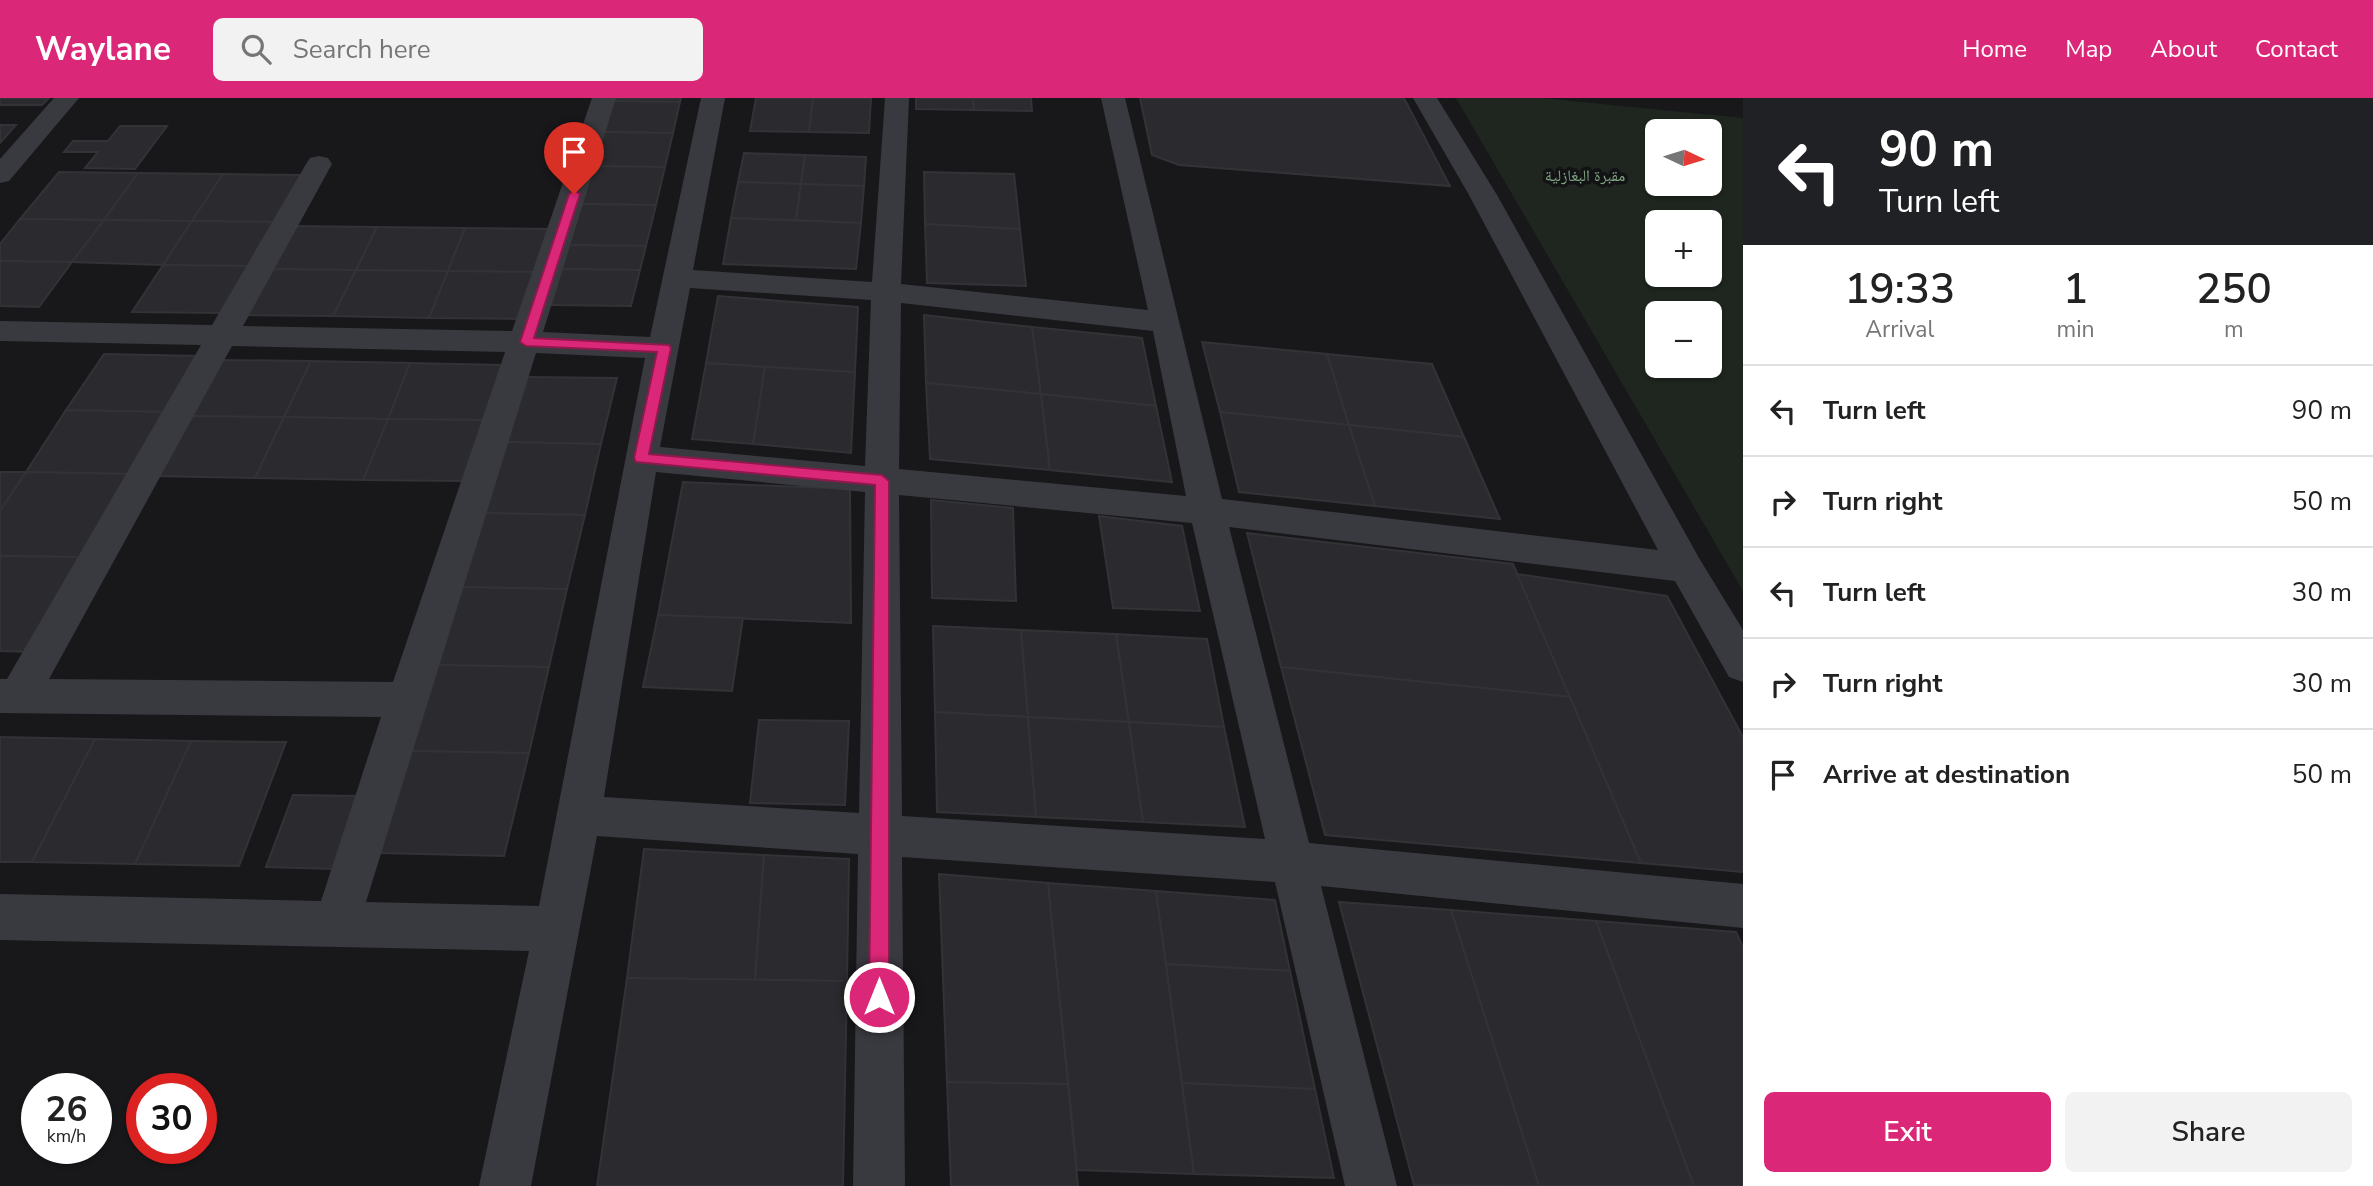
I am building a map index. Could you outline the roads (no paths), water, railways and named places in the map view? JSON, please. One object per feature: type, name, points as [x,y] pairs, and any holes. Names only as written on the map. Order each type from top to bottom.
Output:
[{"type":"street","points":[[0,174],[68,98]]},
{"type":"street","points":[[337,923],[604,98]]},
{"type":"street","points":[[505,1186],[580,815],[641,458],[713,98]]},
{"type":"street","points":[[879,1186],[882,481],[886,292],[897,98]]},
{"type":"street","points":[[1113,98],[1166,322],[1206,511],[1371,1186]]},
{"type":"street","points":[[1425,98],[1483,195],[1686,568],[1743,665]]},
{"type":"street","points":[[319,164],[222,336],[10,696],[407,700]]},
{"type":"street","points":[[679,278],[886,292],[1166,322]]},
{"type":"street","points":[[0,331],[526,342],[665,348]]},
{"type":"street","points":[[641,458],[1206,511],[1686,568]]},
{"type":"street","points":[[580,815],[1290,862],[1743,906]]},
{"type":"street","points":[[0,917],[558,929]]},
{"type":"park label","name":"مقبرة البغازلية","points":[[1585,176]]}]
